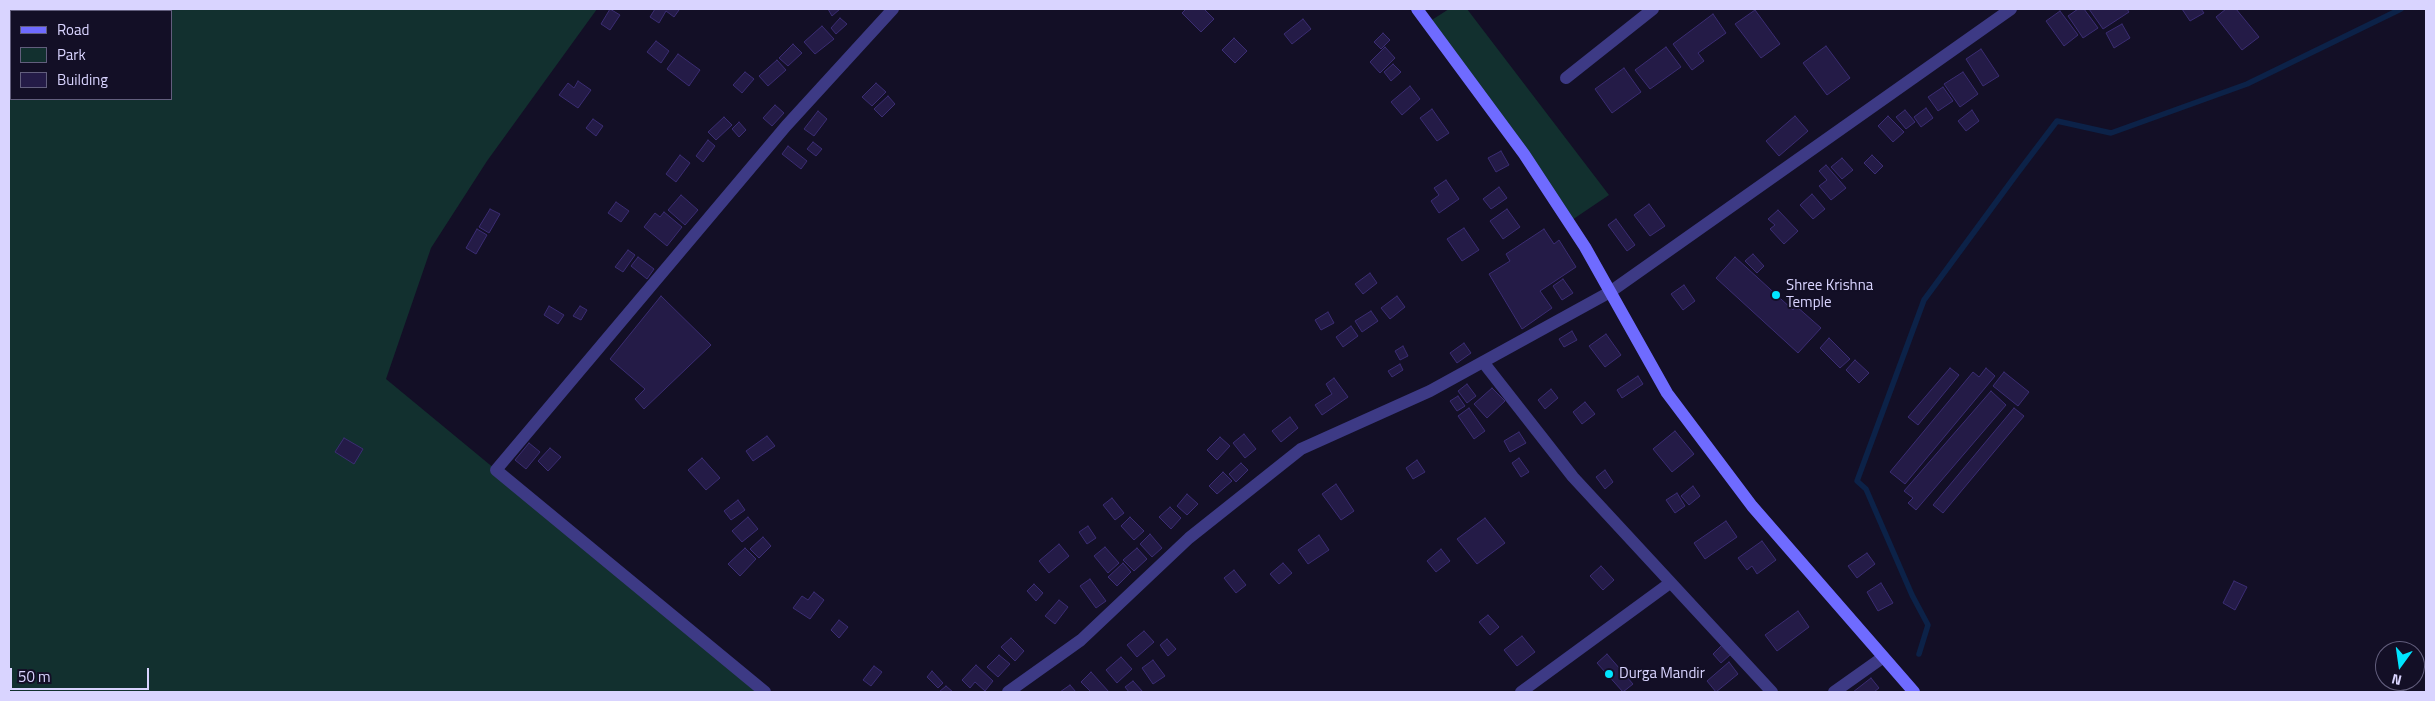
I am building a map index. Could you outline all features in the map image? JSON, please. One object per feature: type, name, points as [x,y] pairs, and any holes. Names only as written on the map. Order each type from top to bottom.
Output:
[{"type":"main road","points":[[1417,9],[1524,154],[1584,247],[1667,393],[1752,506],[1882,658],[1914,692]]},
{"type":"street","points":[[765,692],[496,470],[786,126],[893,9]]},
{"type":"street","points":[[1566,78],[1653,9]]},
{"type":"street","points":[[1008,692],[1081,640],[1189,538],[1301,449],[1430,391],[1610,292],[2011,9]]},
{"type":"street","points":[[1483,362],[1573,477],[1772,692]]},
{"type":"street","points":[[1520,692],[1670,583]]},
{"type":"street","points":[[1834,692],[1882,658]]},
{"type":"green space","points":[[9,9],[597,9],[487,161],[431,248],[386,379],[765,692],[9,692]]},
{"type":"green space","points":[[1449,9],[1467,9],[1609,195],[1569,222],[1427,23]]},
{"type":"building","points":[[610,9],[620,15],[610,30],[601,24]]},
{"type":"building","points":[[655,9],[679,10],[674,17],[666,11],[659,23],[650,17]]},
{"type":"building","points":[[828,9],[840,9],[832,16]]},
{"type":"building","points":[[1186,9],[1204,9],[1214,19],[1201,32],[1182,13]]},
{"type":"building","points":[[2078,9],[2084,9],[2098,28],[2083,38],[2068,16]]},
{"type":"building","points":[[2089,9],[2127,9],[2129,12],[2103,29]]},
{"type":"building","points":[[2182,9],[2201,9],[2204,13],[2190,21]]},
{"type":"building","points":[[2226,9],[2236,9],[2259,37],[2242,50],[2216,17]]},
{"type":"building","points":[[1755,10],[1780,44],[1761,58],[1735,24]]},
{"type":"building","points":[[2060,11],[2078,35],[2064,46],[2046,21]]},
{"type":"building","points":[[1713,14],[1726,33],[1698,53],[1704,61],[1692,70],[1673,44]]},
{"type":"building","points":[[840,18],[847,24],[836,34],[831,28]]},
{"type":"building","points":[[1303,19],[1311,29],[1292,44],[1284,34]]},
{"type":"building","points":[[2122,24],[2130,38],[2114,48],[2106,33]]},
{"type":"building","points":[[822,26],[834,39],[815,54],[804,42]]},
{"type":"building","points":[[1383,33],[1390,40],[1381,49],[1374,42]]},
{"type":"building","points":[[1234,38],[1247,51],[1235,63],[1222,50]]},
{"type":"building","points":[[656,41],[669,51],[661,63],[647,52]]},
{"type":"building","points":[[793,44],[802,53],[788,66],[779,58]]},
{"type":"building","points":[[1826,46],[1850,78],[1827,95],[1803,63]]},
{"type":"building","points":[[1385,47],[1395,58],[1380,73],[1370,62]]},
{"type":"building","points":[[1666,47],[1681,67],[1650,89],[1635,70]]},
{"type":"building","points":[[1981,49],[1999,76],[1983,86],[1966,59]]},
{"type":"building","points":[[678,54],[700,70],[689,86],[667,69]]},
{"type":"building","points":[[777,60],[786,70],[768,86],[759,76]]},
{"type":"building","points":[[1393,64],[1401,72],[1391,81],[1384,72]]},
{"type":"building","points":[[1624,68],[1641,92],[1612,113],[1595,89]]},
{"type":"building","points":[[745,72],[754,79],[742,93],[733,85]]},
{"type":"building","points":[[1963,72],[1978,94],[1960,107],[1944,84]]},
{"type":"building","points":[[578,81],[591,90],[578,108],[559,95],[568,83],[574,88]]},
{"type":"building","points":[[876,83],[886,92],[872,106],[862,97]]},
{"type":"building","points":[[1410,86],[1420,99],[1402,115],[1391,102]]},
{"type":"building","points":[[1943,87],[1953,101],[1938,111],[1928,97]]},
{"type":"building","points":[[888,96],[895,104],[882,117],[874,109]]},
{"type":"building","points":[[775,105],[784,113],[772,126],[763,118]]},
{"type":"building","points":[[1926,108],[1933,118],[1921,127],[1914,117]]},
{"type":"building","points":[[1432,109],[1449,133],[1437,141],[1420,118]]},
{"type":"building","points":[[1905,110],[1915,122],[1906,129],[1896,117]]},
{"type":"building","points":[[1972,110],[1979,121],[1966,131],[1958,121]]},
{"type":"building","points":[[818,111],[827,119],[814,136],[804,129]]},
{"type":"building","points":[[1795,116],[1808,131],[1779,156],[1766,141]]},
{"type":"building","points":[[1888,116],[1904,132],[1893,142],[1878,126]]},
{"type":"building","points":[[724,117],[732,125],[716,140],[708,132]]},
{"type":"building","points":[[593,119],[603,126],[596,136],[586,128]]},
{"type":"building","points":[[739,122],[746,130],[739,137],[732,129]]},
{"type":"building","points":[[708,140],[715,146],[703,162],[696,156]]},
{"type":"building","points":[[813,142],[822,149],[816,156],[807,149]]},
{"type":"building","points":[[788,146],[807,161],[801,169],[782,154]]},
{"type":"building","points":[[1501,151],[1509,165],[1496,172],[1488,158]]},
{"type":"building","points":[[680,155],[690,163],[676,182],[666,174]]},
{"type":"building","points":[[1872,155],[1883,166],[1875,174],[1864,163]]},
{"type":"building","points":[[1842,158],[1853,170],[1842,179],[1831,167]]},
{"type":"building","points":[[1826,165],[1846,188],[1831,200],[1819,186],[1827,180],[1819,171]]},
{"type":"building","points":[[1446,180],[1459,199],[1439,213],[1431,201],[1439,195],[1434,188]]},
{"type":"building","points":[[1499,187],[1507,198],[1491,209],[1483,199]]},
{"type":"building","points":[[1812,194],[1825,209],[1813,219],[1800,205]]},
{"type":"building","points":[[681,195],[698,210],[685,225],[668,210]]},
{"type":"building","points":[[616,202],[629,211],[621,222],[608,213]]},
{"type":"building","points":[[1649,204],[1665,226],[1650,236],[1634,215]]},
{"type":"building","points":[[490,209],[500,214],[489,233],[479,227]]},
{"type":"building","points":[[1507,209],[1520,227],[1503,239],[1490,221]]},
{"type":"building","points":[[1778,210],[1798,231],[1784,244],[1770,229],[1775,225],[1768,219]]},
{"type":"building","points":[[664,212],[682,227],[667,246],[644,227],[655,213],[660,217]]},
{"type":"building","points":[[1616,219],[1635,245],[1627,251],[1608,225]]},
{"type":"building","points":[[1464,228],[1479,250],[1462,261],[1447,239]]},
{"type":"building","points":[[477,229],[487,235],[476,254],[466,248]]},
{"type":"building","points":[[1544,229],[1554,244],[1559,240],[1576,267],[1540,291],[1552,308],[1522,329],[1489,274],[1510,261],[1506,254]]},
{"type":"building","points":[[628,250],[635,255],[623,272],[615,267]]},
{"type":"building","points":[[1753,254],[1764,266],[1757,273],[1745,261]]},
{"type":"building","points":[[638,257],[654,269],[647,279],[631,266]]},
{"type":"building","points":[[1735,257],[1793,310],[1796,306],[1821,328],[1798,353],[1716,278]]},
{"type":"building","points":[[1370,273],[1377,283],[1363,294],[1355,284]]},
{"type":"building","points":[[1563,279],[1573,293],[1562,300],[1553,286]]},
{"type":"building","points":[[1684,285],[1695,301],[1683,310],[1671,294]]},
{"type":"building","points":[[661,296],[711,345],[644,409],[635,399],[645,389],[610,359]]},
{"type":"building","points":[[1397,296],[1405,307],[1390,319],[1381,308]]},
{"type":"building","points":[[549,306],[564,315],[558,324],[544,315]]},
{"type":"building","points":[[580,306],[587,310],[581,320],[573,316]]},
{"type":"building","points":[[1371,311],[1378,321],[1362,332],[1355,321]]},
{"type":"building","points":[[1328,312],[1334,323],[1321,330],[1315,320]]},
{"type":"building","points":[[1351,326],[1358,336],[1343,347],[1336,337]]},
{"type":"building","points":[[1572,331],[1577,340],[1564,347],[1559,339]]},
{"type":"building","points":[[1606,334],[1621,355],[1605,367],[1589,346]]},
{"type":"building","points":[[1829,338],[1850,359],[1840,368],[1820,348]]},
{"type":"building","points":[[1464,343],[1471,353],[1457,363],[1450,353]]},
{"type":"building","points":[[1403,346],[1408,356],[1400,360],[1395,351]]},
{"type":"building","points":[[1855,360],[1869,373],[1859,383],[1846,370]]},
{"type":"building","points":[[1400,364],[1403,370],[1392,377],[1388,371]]},
{"type":"building","points":[[1950,368],[1959,375],[1918,425],[1908,417]]},
{"type":"building","points":[[1986,368],[1995,376],[1905,484],[1890,472],[1973,372],[1979,377]]},
{"type":"building","points":[[2004,372],[2029,392],[2018,406],[1993,386]]},
{"type":"building","points":[[1638,376],[1643,384],[1622,398],[1617,390]]},
{"type":"building","points":[[1334,378],[1348,397],[1322,415],[1315,405],[1332,394],[1326,384]]},
{"type":"building","points":[[1467,384],[1476,396],[1467,403],[1458,391]]},
{"type":"building","points":[[1492,388],[1505,401],[1487,418],[1474,404]]},
{"type":"building","points":[[1551,389],[1558,398],[1545,409],[1538,400]]},
{"type":"building","points":[[1991,391],[2006,405],[1916,510],[1908,503],[1913,498],[1904,491]]},
{"type":"building","points":[[1458,396],[1465,406],[1457,411],[1450,401]]},
{"type":"building","points":[[1585,402],[1595,414],[1582,424],[1573,412]]},
{"type":"building","points":[[1469,408],[1485,431],[1474,439],[1458,416]]},
{"type":"building","points":[[2014,408],[2024,416],[1943,513],[1933,505]]},
{"type":"building","points":[[1290,417],[1298,428],[1281,442],[1272,431]]},
{"type":"building","points":[[1675,431],[1694,454],[1672,472],[1653,449]]},
{"type":"building","points":[[1519,432],[1526,443],[1510,452],[1504,441]]},
{"type":"building","points":[[1244,434],[1256,449],[1245,458],[1233,443]]},
{"type":"building","points":[[767,436],[775,446],[753,461],[746,451]]},
{"type":"building","points":[[1220,437],[1230,446],[1217,460],[1207,450]]},
{"type":"building","points":[[344,438],[363,449],[354,464],[335,452]]},
{"type":"building","points":[[529,443],[540,452],[526,469],[515,460]]},
{"type":"building","points":[[550,448],[561,457],[548,471],[538,461]]},
{"type":"building","points":[[702,458],[720,478],[706,490],[688,470]]},
{"type":"building","points":[[1519,458],[1529,472],[1521,477],[1512,463]]},
{"type":"building","points":[[1417,460],[1425,472],[1413,479],[1406,468]]},
{"type":"building","points":[[1241,463],[1248,470],[1236,482],[1229,474]]},
{"type":"building","points":[[1605,470],[1613,482],[1605,489],[1596,477]]},
{"type":"building","points":[[1223,472],[1232,481],[1217,494],[1209,486]]},
{"type":"building","points":[[1336,484],[1354,511],[1341,520],[1322,494]]},
{"type":"building","points":[[1693,486],[1700,496],[1689,505],[1681,496]]},
{"type":"building","points":[[1677,493],[1685,506],[1675,513],[1666,500]]},
{"type":"building","points":[[1187,494],[1198,504],[1187,515],[1177,506]]},
{"type":"building","points":[[1112,498],[1124,513],[1115,520],[1103,505]]},
{"type":"building","points":[[738,500],[745,510],[731,520],[724,511]]},
{"type":"building","points":[[1170,507],[1181,518],[1171,529],[1159,517]]},
{"type":"building","points":[[748,517],[758,529],[742,542],[732,531]]},
{"type":"building","points":[[1130,517],[1144,531],[1134,540],[1121,526]]},
{"type":"building","points":[[1485,518],[1505,543],[1477,564],[1457,539]]},
{"type":"building","points":[[1726,521],[1737,537],[1705,559],[1694,543]]},
{"type":"building","points":[[1088,526],[1096,538],[1087,544],[1079,532]]},
{"type":"building","points":[[1150,534],[1162,548],[1152,557],[1140,544]]},
{"type":"building","points":[[1319,535],[1329,550],[1308,564],[1298,550]]},
{"type":"building","points":[[763,537],[771,546],[759,558],[750,549]]},
{"type":"building","points":[[1762,541],[1776,560],[1757,574],[1752,566],[1747,570],[1738,558]]},
{"type":"building","points":[[1059,544],[1069,556],[1049,573],[1039,561]]},
{"type":"building","points":[[1105,547],[1119,563],[1108,573],[1094,556]]},
{"type":"building","points":[[745,548],[756,559],[740,576],[728,564]]},
{"type":"building","points":[[1137,548],[1147,559],[1134,571],[1123,560]]},
{"type":"building","points":[[1441,549],[1450,561],[1436,572],[1427,561]]},
{"type":"building","points":[[1867,553],[1875,564],[1857,578],[1848,566]]},
{"type":"building","points":[[1123,563],[1131,572],[1117,586],[1108,577]]},
{"type":"building","points":[[1283,563],[1292,573],[1279,584],[1270,574]]},
{"type":"building","points":[[1601,566],[1614,580],[1603,590],[1590,576]]},
{"type":"building","points":[[1234,570],[1246,585],[1236,593],[1224,578]]},
{"type":"building","points":[[1090,579],[1106,601],[1096,608],[1080,586]]},
{"type":"building","points":[[2234,581],[2247,587],[2235,610],[2223,603]]},
{"type":"building","points":[[1881,583],[1893,603],[1878,611],[1867,592]]},
{"type":"building","points":[[1034,584],[1043,593],[1036,601],[1027,591]]},
{"type":"building","points":[[814,592],[824,600],[810,619],[793,608],[802,596],[808,600]]},
{"type":"building","points":[[1059,600],[1068,607],[1055,624],[1045,616]]},
{"type":"building","points":[[1798,611],[1809,627],[1777,651],[1765,635]]},
{"type":"building","points":[[1488,615],[1499,627],[1490,635],[1479,622]]},
{"type":"building","points":[[839,620],[848,627],[839,638],[831,630]]},
{"type":"building","points":[[1144,631],[1154,642],[1137,657],[1127,645]]},
{"type":"building","points":[[1522,636],[1535,652],[1517,666],[1504,650]]},
{"type":"building","points":[[1011,638],[1024,651],[1015,661],[1001,647]]},
{"type":"building","points":[[1167,639],[1176,649],[1168,656],[1160,645]]},
{"type":"building","points":[[1722,645],[1731,654],[1721,663],[1713,654]]},
{"type":"building","points":[[1607,654],[1633,684],[1623,692],[1597,663]]},
{"type":"building","points":[[999,655],[1010,664],[998,677],[987,667]]},
{"type":"building","points":[[1121,657],[1132,669],[1117,683],[1106,670]]},
{"type":"building","points":[[1153,660],[1165,676],[1153,684],[1142,668]]},
{"type":"building","points":[[1729,662],[1738,674],[1716,692],[1707,681]]},
{"type":"building","points":[[976,665],[993,681],[985,691],[975,682],[970,688],[962,680]]},
{"type":"building","points":[[874,666],[882,672],[871,686],[863,680]]},
{"type":"building","points":[[932,671],[943,683],[938,688],[927,677]]},
{"type":"building","points":[[1091,672],[1109,692],[1091,692],[1081,682]]},
{"type":"building","points":[[1871,678],[1879,688],[1874,692],[1853,692]]},
{"type":"building","points":[[1133,681],[1143,692],[1129,692],[1125,687]]},
{"type":"building","points":[[1070,685],[1076,692],[1060,692]]},
{"type":"building","points":[[946,686],[953,692],[939,692]]},
{"type":"waterway","points":[[1919,654],[1928,625],[1912,595],[1866,489],[1857,481],[1924,300],[2016,175],[2057,121],[2111,133],[2247,84],[2401,9]]},
{"type":"place","name":"Shree Krishna Temple","points":[[1776,295]]},
{"type":"place","name":"Durga Mandir","points":[[1609,674]]}]
